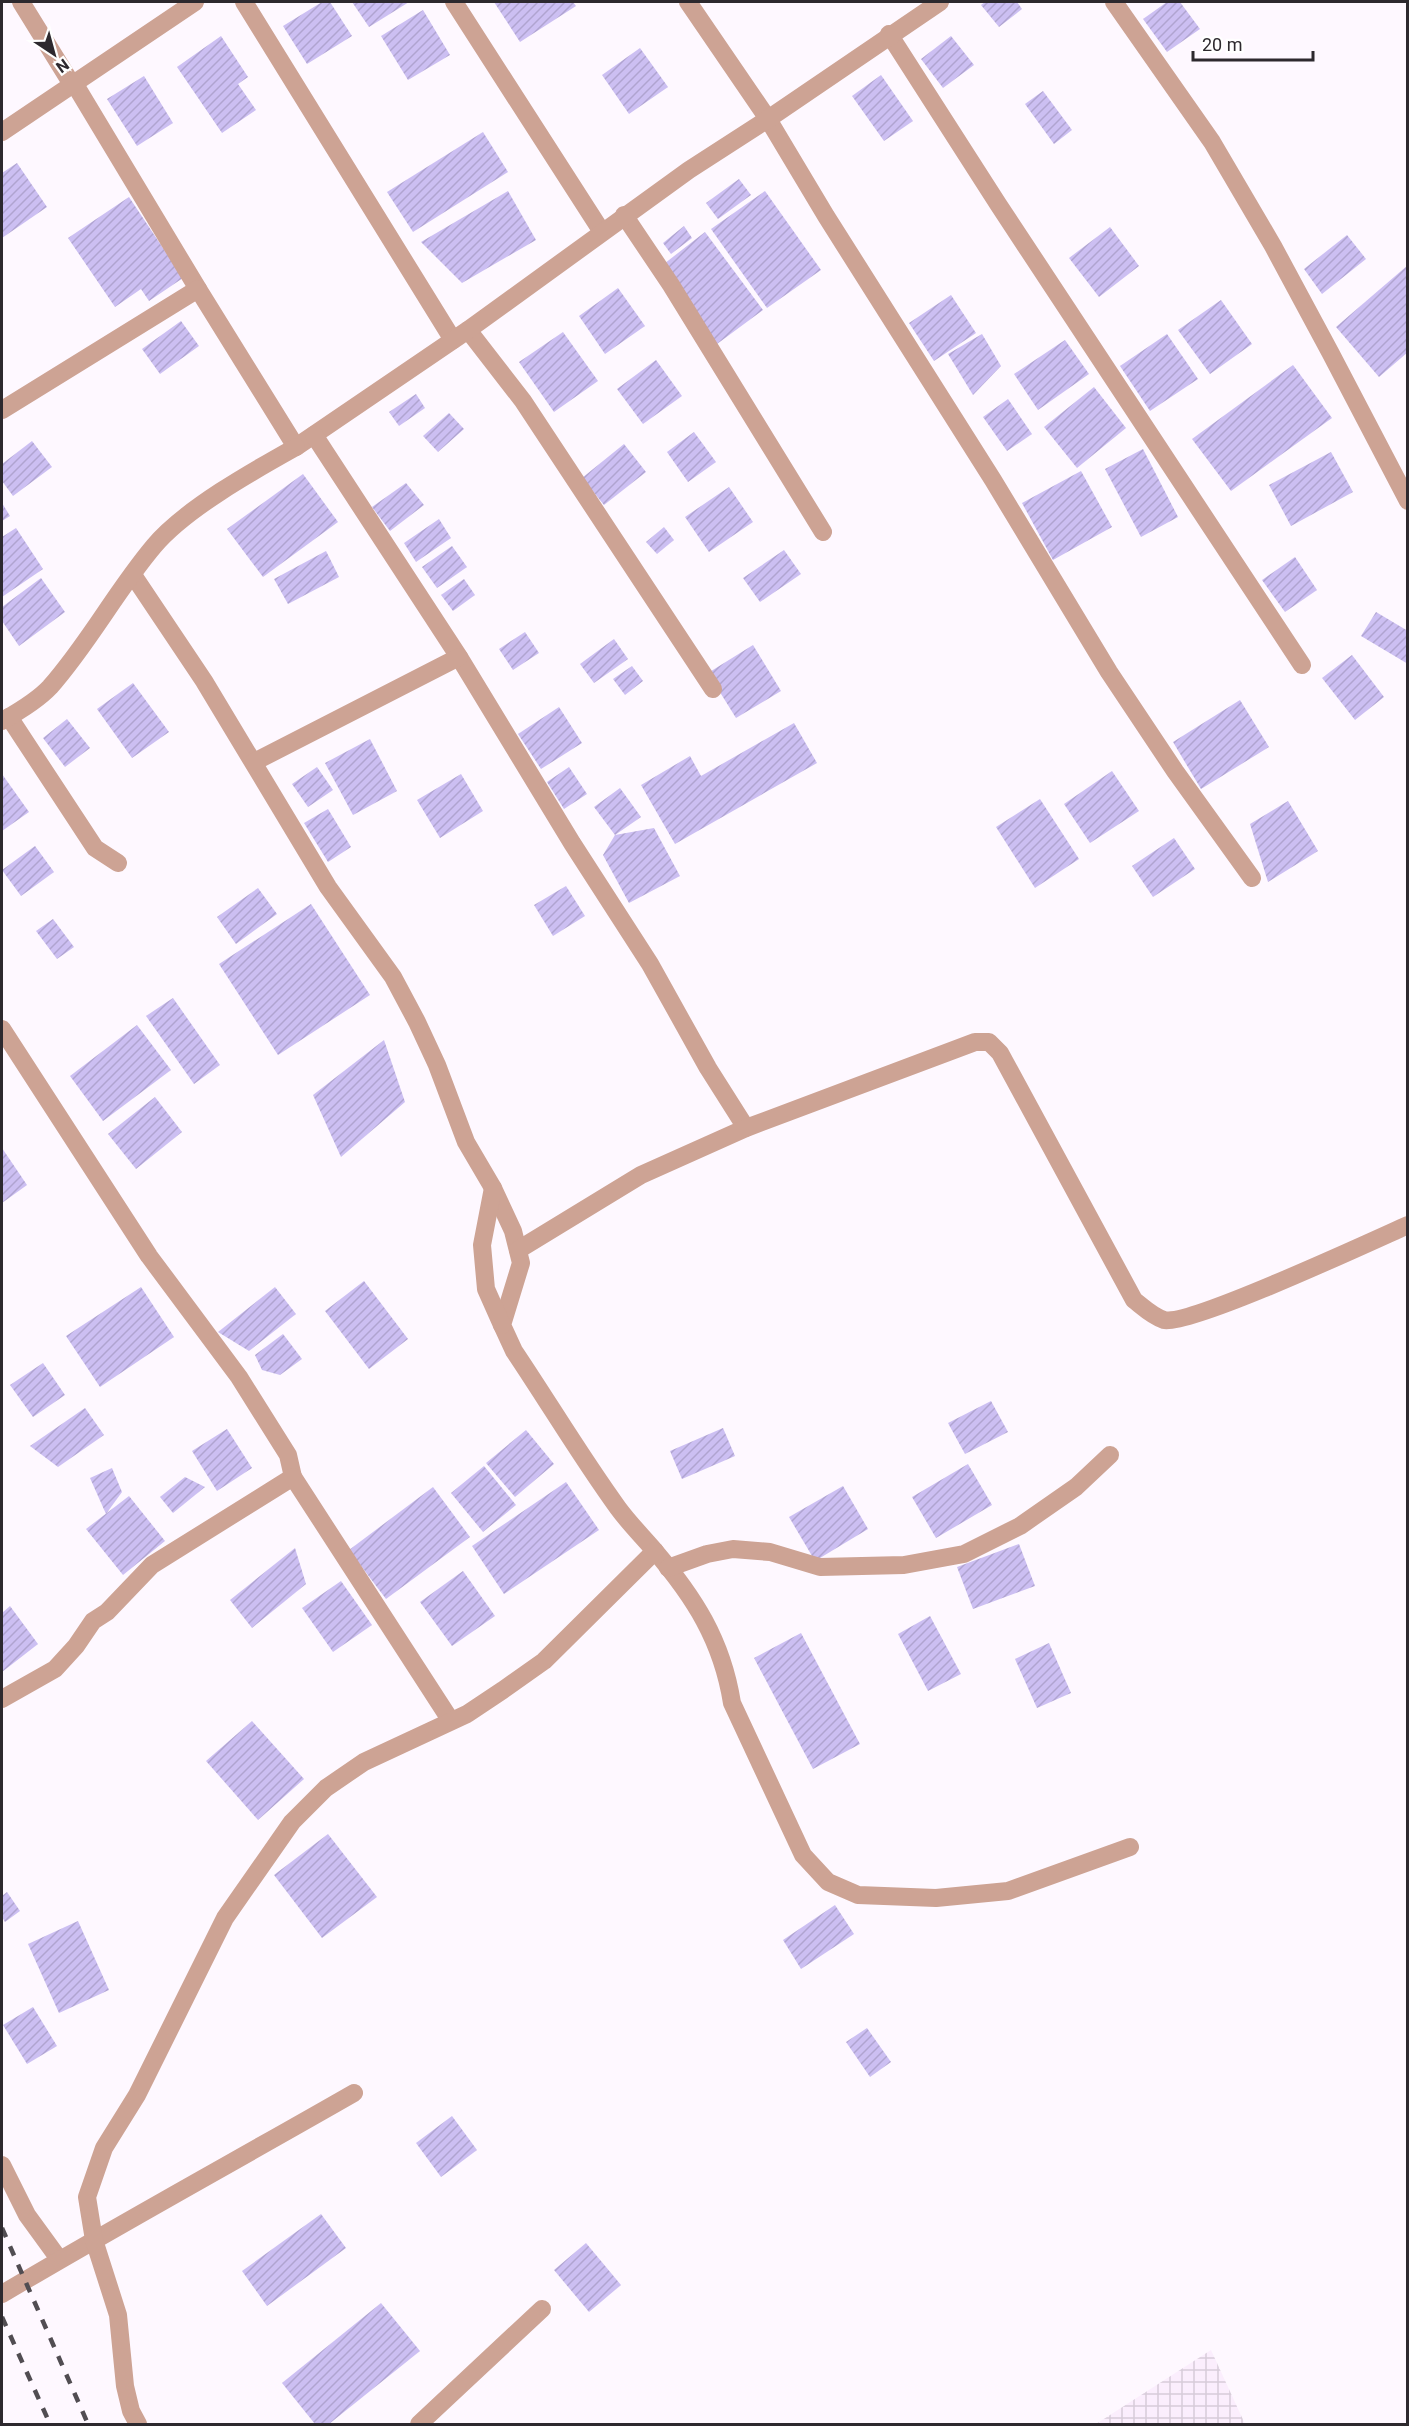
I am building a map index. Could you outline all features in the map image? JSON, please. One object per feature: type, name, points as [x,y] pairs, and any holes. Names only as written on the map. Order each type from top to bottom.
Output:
[{"type":"street","points":[[21,2],[68,78],[74,83],[296,447]]},
{"type":"street","points":[[2,132],[195,2]]},
{"type":"street","points":[[244,2],[461,335],[523,400],[713,689]]},
{"type":"street","points":[[454,2],[602,232]]},
{"type":"street","points":[[688,2],[768,119],[826,216],[993,480],[1109,672],[1175,771],[1252,878]]},
{"type":"street","points":[[118,863],[95,848],[5,719],[48,688],[154,546],[182,519],[267,463],[296,447],[461,335],[624,215],[768,119],[889,34],[940,2]]},
{"type":"street","points":[[1114,2],[1212,142],[1278,255],[1407,501]]},
{"type":"street","points":[[889,34],[998,204],[1302,665]]},
{"type":"street","points":[[624,215],[671,285],[823,532]]},
{"type":"street","points":[[2,410],[198,289]]},
{"type":"street","points":[[314,435],[459,657],[572,843],[650,964],[708,1068],[746,1128]]},
{"type":"street","points":[[133,575],[204,681],[328,887],[393,977],[438,1065],[466,1142],[493,1188],[513,1231],[518,1250],[521,1263],[502,1325]]},
{"type":"street","points":[[254,762],[459,657]]},
{"type":"street","points":[[2,1029],[149,1256],[239,1377],[288,1455],[293,1477],[451,1722]]},
{"type":"street","points":[[518,1250],[641,1175],[746,1128],[975,1042],[989,1042],[1000,1053],[1134,1300],[1147,1311],[1166,1320],[1200,1313],[1317,1266],[1407,1225]]},
{"type":"street","points":[[493,1188],[482,1245],[486,1289],[514,1351],[619,1509],[655,1551],[699,1609],[712,1635],[728,1681],[732,1703],[803,1855],[828,1882],[858,1895],[936,1898],[1008,1891],[1130,1847]]},
{"type":"street","points":[[668,1568],[707,1554],[733,1549],[770,1552],[820,1567],[904,1565],[964,1554],[1020,1526],[1076,1487],[1110,1455]]},
{"type":"street","points":[[2,1699],[55,1669],[76,1646],[93,1621],[107,1612],[152,1565],[293,1477]]},
{"type":"street","points":[[138,2424],[131,2411],[125,2386],[118,2315],[94,2240],[87,2197],[104,2148],[136,2095],[225,1918],[292,1822],[326,1788],[364,1762],[451,1722],[494,1696],[544,1661],[655,1551]]},
{"type":"street","points":[[2,2294],[59,2259],[354,2093]]},
{"type":"street","points":[[2,2165],[27,2215],[59,2259]]},
{"type":"street","points":[[419,2424],[542,2309]]},
{"type":"shaded area","points":[[1211,2350],[1245,2424],[1096,2424]]},
{"type":"building","points":[[322,2],[330,2],[352,36],[307,64],[283,26]]},
{"type":"building","points":[[352,2],[409,2],[369,27]]},
{"type":"building","points":[[494,2],[573,2],[576,6],[520,42]]},
{"type":"building","points":[[985,2],[1017,2],[1022,9],[999,27],[981,5]]},
{"type":"building","points":[[1167,2],[1180,2],[1200,29],[1167,52],[1143,19]]},
{"type":"building","points":[[423,10],[450,55],[408,80],[381,36]]},
{"type":"building","points":[[221,36],[248,77],[238,84],[256,110],[222,133],[177,67]]},
{"type":"building","points":[[951,36],[974,65],[943,88],[921,59]]},
{"type":"building","points":[[640,48],[668,87],[629,114],[602,75]]},
{"type":"building","points":[[881,75],[913,121],[884,141],[852,96]]},
{"type":"building","points":[[144,76],[173,123],[137,146],[107,99]]},
{"type":"building","points":[[1043,91],[1072,130],[1054,144],[1025,104]]},
{"type":"building","points":[[483,132],[508,172],[413,232],[387,192]]},
{"type":"building","points":[[17,163],[47,207],[2,238],[2,173]]},
{"type":"building","points":[[739,179],[751,195],[718,219],[706,203]]},
{"type":"building","points":[[508,191],[536,240],[462,283],[421,242]]},
{"type":"building","points":[[765,191],[821,270],[767,308],[711,229]]},
{"type":"building","points":[[129,197],[183,278],[149,301],[141,289],[115,307],[68,238]]},
{"type":"building","points":[[684,226],[692,238],[671,254],[663,243]]},
{"type":"building","points":[[1110,227],[1139,266],[1099,297],[1069,258]]},
{"type":"building","points":[[705,232],[763,310],[717,344],[660,267]]},
{"type":"building","points":[[1347,235],[1366,259],[1322,294],[1304,269]]},
{"type":"building","points":[[1408,265],[1408,352],[1379,377],[1336,327]]},
{"type":"building","points":[[618,288],[645,326],[605,354],[579,316]]},
{"type":"building","points":[[951,295],[976,333],[934,361],[909,323]]},
{"type":"building","points":[[1221,300],[1252,344],[1210,374],[1178,330]]},
{"type":"building","points":[[181,321],[199,346],[160,374],[142,349]]},
{"type":"building","points":[[563,332],[598,381],[554,412],[519,362]]},
{"type":"building","points":[[982,334],[1001,366],[973,395],[948,354]]},
{"type":"building","points":[[1167,334],[1198,379],[1150,411],[1120,366]]},
{"type":"building","points":[[1065,340],[1089,374],[1038,410],[1014,374]]},
{"type":"building","points":[[656,360],[682,396],[643,424],[617,389]]},
{"type":"building","points":[[1293,365],[1332,418],[1231,491],[1192,439]]},
{"type":"building","points":[[1094,387],[1126,428],[1077,468],[1044,427]]},
{"type":"building","points":[[416,394],[425,408],[399,426],[389,412]]},
{"type":"building","points":[[1008,399],[1032,434],[1007,451],[983,417]]},
{"type":"building","points":[[449,413],[464,429],[438,452],[423,436]]},
{"type":"building","points":[[694,432],[716,462],[688,482],[667,452]]},
{"type":"building","points":[[32,441],[52,467],[13,496],[2,481],[2,464]]},
{"type":"building","points":[[624,444],[646,472],[604,505],[582,478]]},
{"type":"building","points":[[1143,449],[1178,517],[1141,537],[1105,469]]},
{"type":"building","points":[[1331,452],[1353,492],[1291,526],[1269,485]]},
{"type":"building","points":[[1081,471],[1112,527],[1053,560],[1022,503]]},
{"type":"building","points":[[303,474],[338,522],[263,577],[227,529]]},
{"type":"building","points":[[406,483],[424,505],[390,531],[372,507]]},
{"type":"building","points":[[729,487],[753,522],[709,552],[685,517]]},
{"type":"building","points":[[2,503],[10,516],[2,521]]},
{"type":"building","points":[[439,519],[451,538],[416,562],[404,543]]},
{"type":"building","points":[[664,527],[674,540],[657,554],[646,542]]},
{"type":"building","points":[[16,528],[43,569],[2,597],[2,537]]},
{"type":"building","points":[[452,546],[467,567],[437,588],[422,567]]},
{"type":"building","points":[[784,550],[801,574],[760,602],[743,578]]},
{"type":"building","points":[[326,551],[339,577],[288,604],[274,579]]},
{"type":"building","points":[[1295,557],[1317,590],[1285,612],[1262,580]]},
{"type":"building","points":[[41,578],[65,612],[19,646],[2,621],[2,607]]},
{"type":"building","points":[[464,579],[475,595],[453,611],[441,595]]},
{"type":"building","points":[[1376,612],[1408,631],[1408,664],[1361,636]]},
{"type":"building","points":[[525,632],[539,653],[513,670],[499,649]]},
{"type":"building","points":[[614,639],[628,659],[594,683],[580,664]]},
{"type":"building","points":[[753,645],[781,691],[736,718],[708,673]]},
{"type":"building","points":[[1352,655],[1384,697],[1355,720],[1322,678]]},
{"type":"building","points":[[632,666],[643,681],[625,695],[613,679]]},
{"type":"building","points":[[133,683],[169,732],[132,758],[97,709]]},
{"type":"building","points":[[1240,700],[1269,747],[1201,789],[1173,742]]},
{"type":"building","points":[[559,707],[582,743],[541,769],[518,734]]},
{"type":"building","points":[[67,719],[90,748],[65,767],[43,738]]},
{"type":"building","points":[[794,723],[817,763],[675,844],[641,785],[690,756],[701,776]]},
{"type":"building","points":[[370,739],[397,791],[353,815],[325,763]]},
{"type":"building","points":[[317,767],[333,790],[308,807],[292,784]]},
{"type":"building","points":[[569,767],[587,794],[564,809],[547,782]]},
{"type":"building","points":[[1112,771],[1139,811],[1090,843],[1064,804]]},
{"type":"building","points":[[2,774],[29,812],[2,831]]},
{"type":"building","points":[[461,774],[483,811],[440,838],[417,800]]},
{"type":"building","points":[[620,788],[641,817],[615,835],[594,807]]},
{"type":"building","points":[[1040,799],[1079,859],[1035,888],[996,827]]},
{"type":"building","points":[[1288,801],[1318,851],[1268,882],[1250,824]]},
{"type":"building","points":[[328,809],[351,847],[328,862],[304,823]]},
{"type":"building","points":[[654,828],[680,876],[629,903],[603,855],[615,835]]},
{"type":"building","points":[[1174,838],[1195,869],[1153,897],[1132,866]]},
{"type":"building","points":[[35,846],[54,872],[21,896],[2,870]]},
{"type":"building","points":[[566,886],[585,916],[553,936],[534,905]]},
{"type":"building","points":[[258,888],[277,914],[236,944],[217,917]]},
{"type":"building","points":[[311,904],[370,995],[278,1055],[219,964]]},
{"type":"building","points":[[53,919],[74,947],[57,959],[36,931]]},
{"type":"building","points":[[173,998],[220,1065],[194,1084],[146,1016]]},
{"type":"building","points":[[137,1025],[171,1070],[103,1121],[70,1076]]},
{"type":"building","points":[[384,1040],[405,1102],[341,1157],[313,1095]]},
{"type":"building","points":[[155,1097],[182,1132],[136,1169],[108,1134]]},
{"type":"building","points":[[2,1148],[27,1185],[2,1203]]},
{"type":"building","points":[[364,1281],[408,1339],[369,1369],[325,1311]]},
{"type":"building","points":[[141,1287],[174,1337],[100,1387],[66,1336]]},
{"type":"building","points":[[275,1287],[296,1314],[249,1351],[218,1332]]},
{"type":"building","points":[[283,1334],[302,1359],[280,1375],[262,1370],[255,1355]]},
{"type":"building","points":[[43,1363],[65,1395],[33,1417],[10,1385]]},
{"type":"building","points":[[991,1401],[1008,1432],[965,1454],[948,1423]]},
{"type":"building","points":[[85,1408],[104,1435],[58,1467],[30,1446]]},
{"type":"building","points":[[723,1428],[735,1456],[682,1479],[670,1451]]},
{"type":"building","points":[[227,1429],[252,1468],[217,1491],[192,1451]]},
{"type":"building","points":[[526,1430],[554,1464],[515,1497],[486,1463]]},
{"type":"building","points":[[968,1464],[992,1505],[936,1538],[912,1497]]},
{"type":"building","points":[[484,1466],[516,1505],[483,1532],[451,1493]]},
{"type":"building","points":[[112,1468],[122,1492],[106,1514],[90,1478]]},
{"type":"building","points":[[185,1477],[205,1487],[173,1513],[160,1497]]},
{"type":"building","points":[[566,1482],[599,1530],[504,1594],[472,1546]]},
{"type":"building","points":[[843,1486],[868,1529],[815,1561],[789,1517]]},
{"type":"building","points":[[433,1487],[470,1537],[386,1599],[349,1550]]},
{"type":"building","points":[[129,1496],[165,1541],[123,1575],[86,1529]]},
{"type":"building","points":[[1019,1544],[1035,1586],[973,1609],[957,1567]]},
{"type":"building","points":[[295,1548],[306,1584],[252,1628],[230,1600]]},
{"type":"building","points":[[463,1571],[495,1616],[452,1646],[420,1602]]},
{"type":"building","points":[[341,1581],[372,1625],[333,1652],[302,1608]]},
{"type":"building","points":[[10,1606],[38,1644],[2,1672],[2,1613]]},
{"type":"building","points":[[930,1616],[961,1674],[928,1691],[898,1634]]},
{"type":"building","points":[[801,1633],[860,1744],[813,1769],[754,1658]]},
{"type":"building","points":[[1049,1643],[1071,1693],[1037,1708],[1015,1659]]},
{"type":"building","points":[[252,1721],[304,1779],[258,1820],[206,1761]]},
{"type":"building","points":[[328,1834],[377,1897],[322,1938],[274,1875]]},
{"type":"building","points":[[7,1892],[20,1911],[5,1922],[2,1917],[2,1896]]},
{"type":"building","points":[[835,1905],[854,1934],[801,1969],[783,1940]]},
{"type":"building","points":[[78,1921],[109,1990],[59,2013],[28,1944]]},
{"type":"building","points":[[33,2007],[57,2046],[27,2064],[3,2025]]},
{"type":"building","points":[[867,2028],[891,2062],[870,2077],[846,2042]]},
{"type":"building","points":[[452,2116],[477,2150],[441,2177],[416,2143]]},
{"type":"building","points":[[321,2214],[346,2248],[267,2306],[242,2271]]},
{"type":"building","points":[[586,2243],[621,2285],[589,2312],[554,2270]]},
{"type":"building","points":[[381,2303],[420,2351],[329,2424],[315,2424],[282,2383]]},
{"type":"railway","points":[[2,2228],[88,2424]]},
{"type":"railway","points":[[2,2317],[50,2424]]}]
